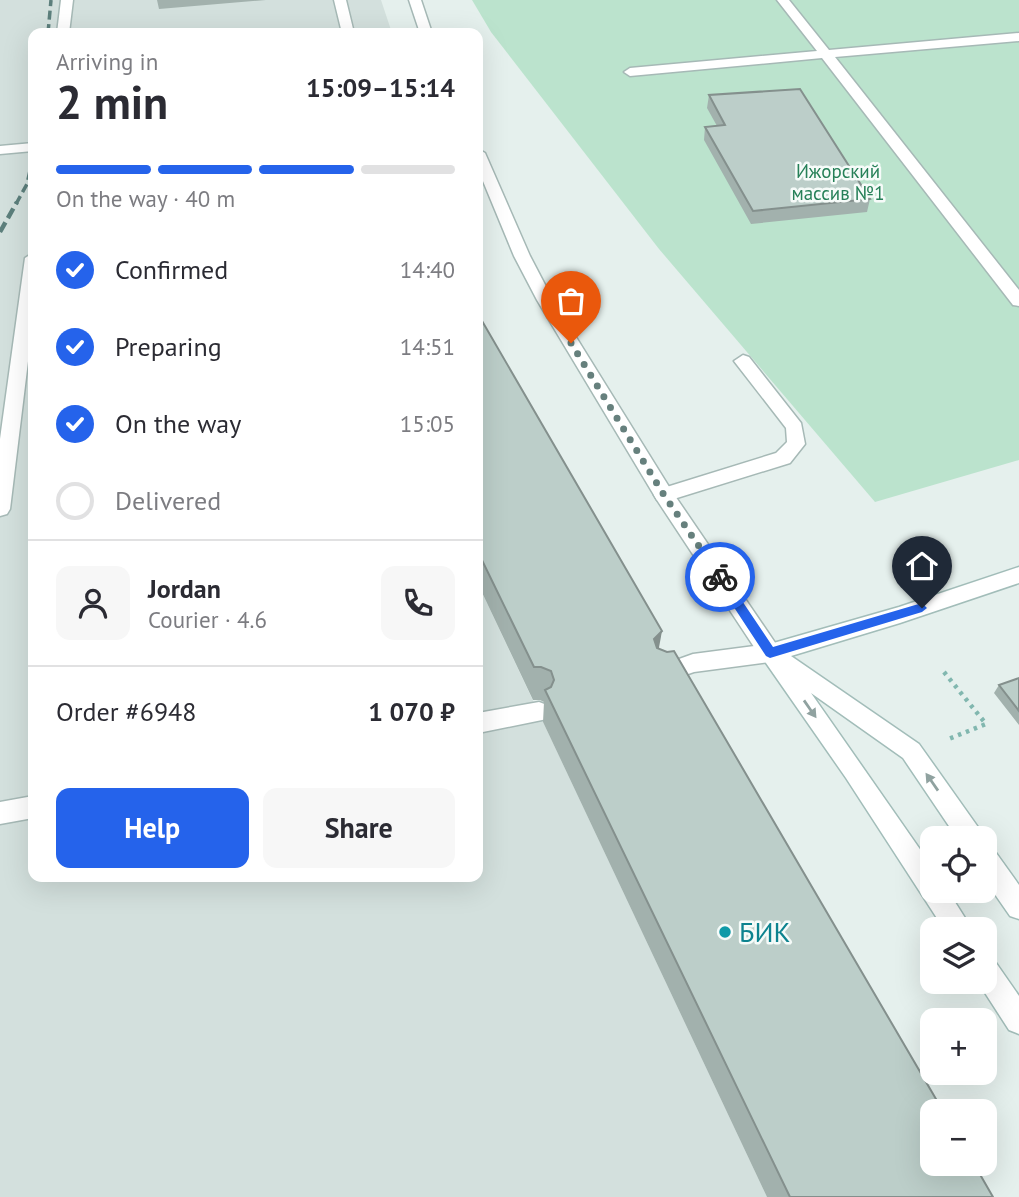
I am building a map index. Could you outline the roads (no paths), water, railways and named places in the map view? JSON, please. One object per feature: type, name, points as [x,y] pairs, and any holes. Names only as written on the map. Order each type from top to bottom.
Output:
[{"type":"street","points":[[64,28],[68,0]]},
{"type":"street","points":[[340,0],[347,28]]},
{"type":"street","points":[[415,0],[424,28]]},
{"type":"street","points":[[783,0],[1019,301]]},
{"type":"street","points":[[631,72],[826,52],[1019,37]]},
{"type":"street","points":[[0,150],[28,147]]},
{"type":"street","points":[[483,165],[522,256],[545,300],[664,495],[920,870]]},
{"type":"street","points":[[0,509],[28,296]]},
{"type":"street","points":[[664,495],[783,458],[796,444],[795,427],[743,361]]},
{"type":"street","points":[[662,674],[693,663],[770,653],[900,615],[1019,575]]},
{"type":"street","points":[[770,653],[911,751],[963,826]]},
{"type":"street","points":[[483,722],[538,712]]},
{"type":"street","points":[[0,813],[28,808]]},
{"type":"street","points":[[997,875],[1019,907]]},
{"type":"street","points":[[997,987],[1019,1020]]},
{"type":"railway","points":[[48,28],[51,0]]},
{"type":"railway","points":[[16,204],[28,180]]},
{"type":"railway","points":[[0,232],[17,202]]},
{"type":"place","name":"БИК","points":[[725,932]]},
{"type":"park label","name":"Ижорский массив №1","points":[[838,182]]}]
